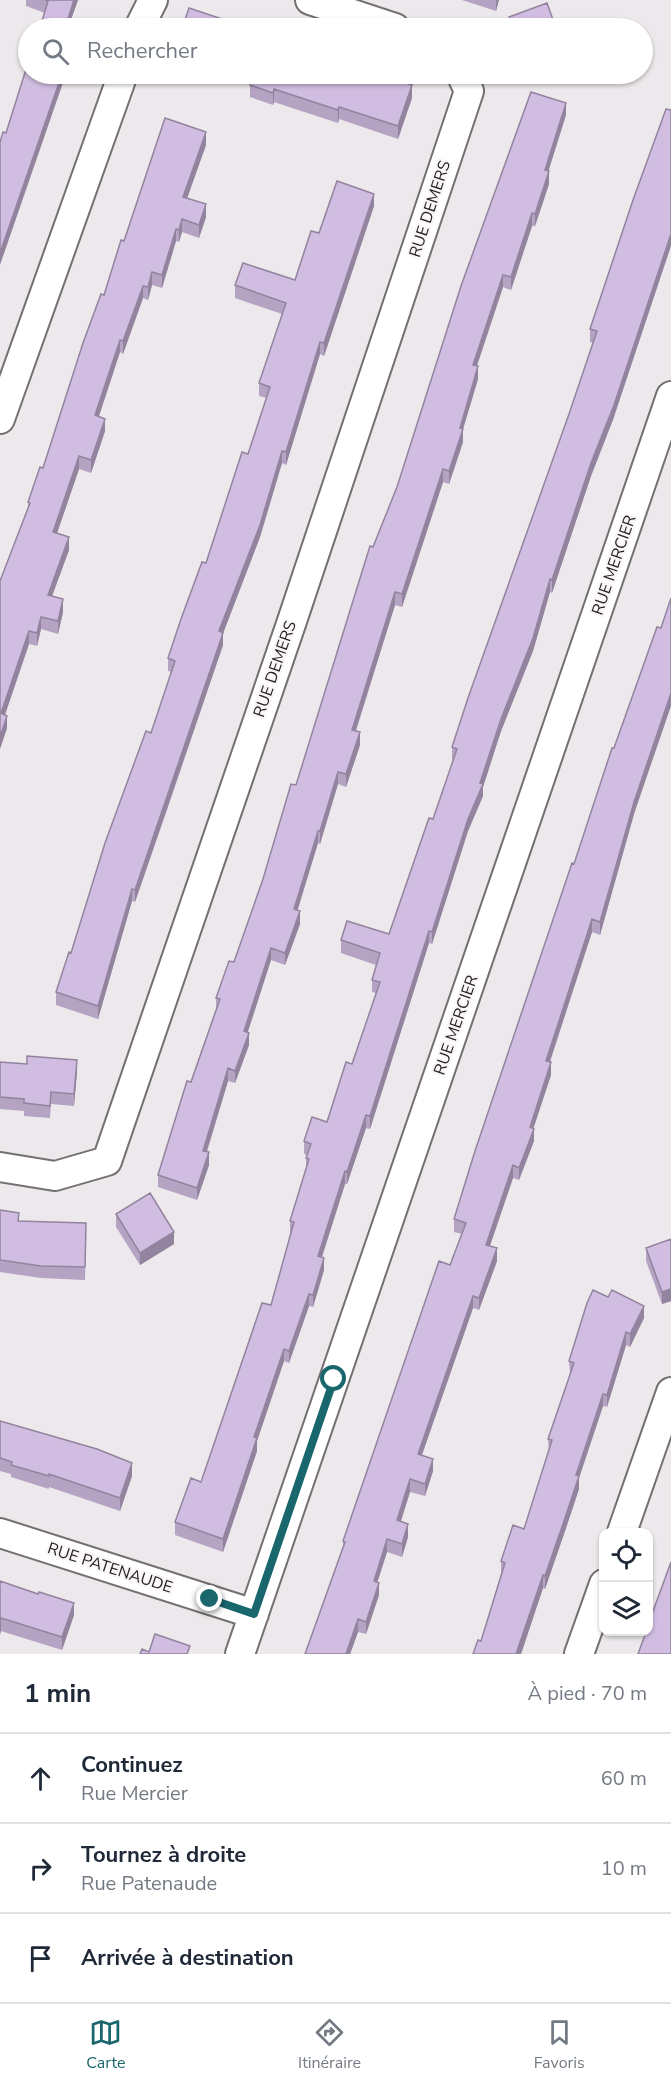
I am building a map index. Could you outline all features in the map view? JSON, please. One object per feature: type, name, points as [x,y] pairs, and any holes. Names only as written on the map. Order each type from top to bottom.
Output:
[{"type":"street","points":[[145,18],[153,0]]},
{"type":"street","points":[[310,0],[365,18]]},
{"type":"street","points":[[0,419],[119,84]]},
{"type":"street","name":"RUE DEMERS","points":[[0,1167],[55,1176],[107,1161],[292,621],[469,91],[466,84]]},
{"type":"street","name":"RUE MERCIER","points":[[240,1654],[660,465],[671,396]]},
{"type":"street","points":[[624,1528],[671,1392]]},
{"type":"street","name":"RUE PATENAUDE","points":[[0,1533],[254,1614]]},
{"type":"street","points":[[579,1654],[599,1596]]},
{"type":"building","points":[[45,0],[74,0],[68,18],[43,18],[48,1]]},
{"type":"building","points":[[547,3],[552,18],[509,18]]},
{"type":"building","points":[[189,8],[219,18],[186,18]]},
{"type":"building","points":[[21,84],[59,84],[0,253],[0,142],[3,132],[6,133]]},
{"type":"building","points":[[250,85],[412,85],[398,126],[339,107],[338,110],[274,89],[273,93]]},
{"type":"building","points":[[531,92],[566,103],[545,170],[549,171],[535,214],[532,213],[511,277],[503,275],[473,365],[478,366],[460,428],[463,429],[449,471],[443,469],[402,594],[395,592],[352,730],[360,732],[346,774],[338,772],[294,909],[300,911],[285,953],[271,948],[244,1031],[249,1033],[235,1071],[228,1068],[203,1151],[209,1152],[197,1188],[158,1175],[187,1081],[191,1082],[220,999],[216,998],[229,961],[234,962],[263,879],[291,784],[296,785],[370,546],[373,547],[397,487],[461,286]]},
{"type":"building","points":[[666,109],[671,110],[671,234],[614,405],[591,463],[552,580],[550,579],[533,638],[501,719],[480,783],[483,784],[468,819],[432,932],[429,931],[370,1116],[366,1115],[347,1172],[345,1171],[318,1256],[324,1258],[313,1295],[309,1294],[289,1351],[284,1349],[223,1539],[175,1522],[191,1478],[201,1482],[262,1303],[271,1305],[294,1222],[290,1221],[309,1159],[306,1158],[311,1144],[304,1141],[312,1117],[327,1122],[346,1062],[352,1064],[380,982],[372,980],[380,953],[341,940],[347,921],[389,934],[429,818],[433,819],[457,749],[452,747],[468,698],[597,331],[590,329]]},
{"type":"building","points":[[165,118],[206,132],[183,197],[206,204],[199,225],[182,219],[179,230],[176,229],[162,275],[152,272],[148,287],[143,286],[123,341],[120,340],[95,415],[105,419],[91,460],[79,456],[53,532],[69,537],[48,595],[63,599],[58,621],[41,617],[37,633],[29,631],[1,713],[7,716],[0,737],[0,581],[30,503],[28,502],[40,467],[43,468],[83,343],[101,294],[104,295],[121,240],[124,241]]},
{"type":"building","points":[[337,181],[374,194],[324,343],[320,342],[286,452],[282,451],[260,525],[219,631],[223,633],[135,890],[132,889],[98,1006],[56,992],[69,952],[71,953],[105,843],[146,731],[151,733],[175,661],[168,658],[181,619],[202,562],[206,563],[242,452],[248,454],[270,387],[259,383],[286,303],[235,285],[243,263],[295,280],[311,231],[319,233]]},
{"type":"building","points":[[671,598],[671,693],[634,802],[600,922],[592,919],[546,1061],[551,1062],[530,1127],[534,1129],[519,1168],[513,1165],[486,1245],[497,1248],[479,1298],[473,1296],[418,1454],[433,1459],[425,1484],[410,1479],[397,1520],[408,1524],[402,1544],[387,1539],[374,1581],[379,1583],[366,1622],[358,1619],[346,1654],[305,1654],[439,1261],[450,1265],[466,1223],[454,1219],[475,1151],[612,748],[614,748],[657,627],[661,628]]},
{"type":"building","points":[[27,1056],[77,1060],[74,1094],[51,1092],[50,1106],[24,1103],[24,1099],[0,1097],[0,1062],[27,1064]]},
{"type":"building","points":[[150,1193],[174,1232],[140,1253],[116,1214]]},
{"type":"building","points":[[0,1210],[19,1213],[18,1221],[86,1223],[85,1267],[41,1266],[0,1260]]},
{"type":"building","points":[[671,1239],[671,1289],[662,1292],[646,1248]]},
{"type":"building","points":[[593,1290],[608,1297],[612,1290],[644,1306],[630,1334],[626,1332],[607,1395],[603,1394],[576,1475],[579,1476],[565,1518],[516,1654],[473,1654],[478,1640],[481,1641],[505,1563],[501,1561],[513,1525],[524,1529],[552,1440],[548,1439],[574,1363],[569,1361]]},
{"type":"building","points":[[0,1421],[97,1449],[132,1463],[120,1498],[49,1474],[49,1476],[11,1465],[12,1462],[0,1458]]},
{"type":"building","points":[[671,1562],[671,1654],[638,1654],[645,1636],[653,1636],[653,1611]]},
{"type":"building","points":[[0,1581],[74,1603],[62,1637],[1,1618],[0,1622]]},
{"type":"building","points":[[155,1634],[190,1646],[187,1654],[140,1654],[142,1649],[149,1652]]},
{"type":"route","points":[[210,1599],[254,1614],[334,1379]]}]
